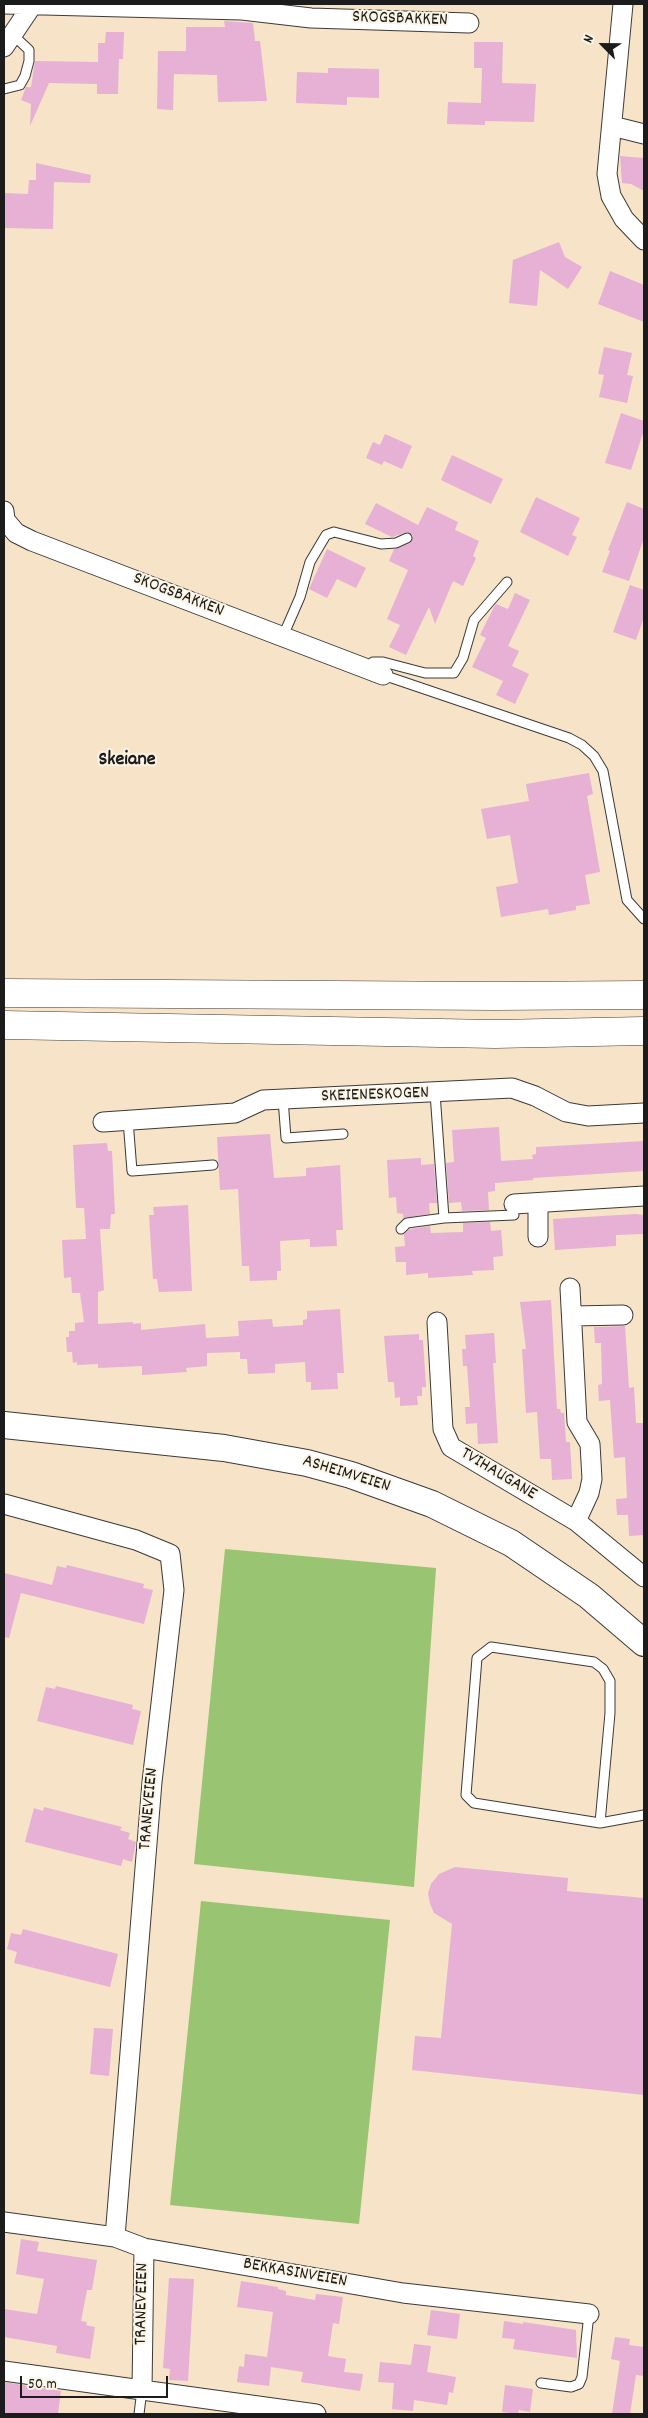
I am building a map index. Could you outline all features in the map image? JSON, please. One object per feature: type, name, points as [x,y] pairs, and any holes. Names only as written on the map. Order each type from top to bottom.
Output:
[{"type":"highway","points":[[4,993],[644,995]]},
{"type":"highway","points":[[4,1025],[495,1034],[644,1031]]},
{"type":"main road","name":"ASHEIMVEIEN","points":[[4,1425],[224,1448],[307,1463],[366,1480],[432,1504],[511,1543],[589,1596],[644,1644]]},
{"type":"street","name":"SKOGSBAKKEN","points":[[4,4],[242,10],[311,18],[469,23]]},
{"type":"street","points":[[8,40],[33,4]]},
{"type":"street","points":[[623,4],[607,174],[611,196],[624,219],[644,240]]},
{"type":"street","points":[[612,126],[644,134]]},
{"type":"street","name":"SKOGSBAKKEN","points":[[4,517],[16,533],[32,541],[383,675]]},
{"type":"street","name":"SKEIENESKOGEN","points":[[102,1122],[236,1112],[263,1100],[512,1088],[535,1096],[566,1112],[588,1116],[644,1113]]},
{"type":"street","points":[[514,1210],[538,1203],[644,1196]]},
{"type":"street","points":[[538,1203],[538,1237]]},
{"type":"street","points":[[570,1288],[573,1316],[577,1422],[590,1444],[592,1479],[589,1493],[576,1521]]},
{"type":"street","points":[[573,1316],[623,1314]]},
{"type":"street","name":"TVIHAUGANE","points":[[437,1322],[443,1430],[451,1447],[576,1521],[644,1577]]},
{"type":"street","name":"TRANEVEIEN","points":[[4,1504],[136,1540],[170,1554],[174,1590],[152,1782],[115,2237]]},
{"type":"street","name":"BEKKASINVEIEN","points":[[4,2222],[115,2237],[144,2248],[404,2293],[589,2314]]},
{"type":"street","name":"TRANEVEIEN","points":[[142,2390],[144,2248]]},
{"type":"street","points":[[4,2371],[142,2390],[277,2412],[316,2414]]},
{"type":"lane","points":[[4,89],[20,85],[25,76],[29,61],[29,50],[8,40]]},
{"type":"lane","points":[[283,636],[300,597],[310,562],[326,535],[334,532],[382,544],[396,543],[407,538]]},
{"type":"lane","points":[[365,668],[373,662],[383,662],[425,673],[454,673],[463,658],[474,620],[507,582]]},
{"type":"lane","points":[[383,675],[569,738],[582,745],[594,756],[603,770],[627,900],[644,919]]},
{"type":"lane","points":[[436,1093],[444,1218]]},
{"type":"lane","points":[[283,1100],[286,1138],[343,1134]]},
{"type":"lane","points":[[128,1120],[132,1171],[213,1165]]},
{"type":"lane","points":[[401,1229],[407,1223],[514,1210]]},
{"type":"lane","points":[[600,1823],[610,1714],[610,1681],[603,1669],[594,1662],[491,1647],[477,1658],[466,1794],[474,1803],[600,1823],[644,1815]]},
{"type":"lane","points":[[541,2383],[571,2387],[579,2384],[582,2377],[589,2314]]},
{"type":"lane","points":[[139,2414],[142,2390]]},
{"type":"green space","points":[[225,1549],[436,1568],[414,1887],[194,1864]]},
{"type":"green space","points":[[201,1901],[390,1920],[359,2224],[170,2205]]},
{"type":"building","points":[[224,21],[253,23],[255,41],[260,41],[267,101],[218,102],[217,75],[174,74],[173,110],[157,109],[158,51],[186,51],[186,27],[225,27]]},
{"type":"building","points":[[106,32],[124,32],[123,59],[119,59],[118,94],[97,94],[97,84],[49,83],[30,126],[31,104],[21,100],[26,87],[31,87],[35,61],[98,62],[98,43],[105,43]]},
{"type":"building","points":[[474,42],[503,42],[502,83],[536,84],[534,122],[485,121],[485,125],[447,124],[448,102],[481,103],[482,68],[474,68]]},
{"type":"building","points":[[328,68],[379,69],[379,98],[347,97],[347,105],[296,103],[297,72],[328,73]]},
{"type":"building","points":[[620,156],[644,158],[644,191],[631,184],[622,183]]},
{"type":"building","points":[[36,163],[91,175],[90,183],[54,182],[53,229],[4,228],[4,193],[28,194],[29,180],[36,180]]},
{"type":"building","points":[[559,242],[565,257],[582,267],[568,289],[540,270],[537,306],[509,303],[513,260]]},
{"type":"building","points":[[610,271],[644,285],[644,322],[598,304]]},
{"type":"building","points":[[604,347],[632,353],[627,375],[633,376],[627,403],[599,397],[604,375],[598,374]]},
{"type":"building","points":[[621,413],[644,421],[644,430],[631,470],[605,463]]},
{"type":"building","points":[[385,434],[412,446],[402,469],[384,461],[382,465],[366,458],[373,442],[380,445]]},
{"type":"building","points":[[452,455],[503,479],[491,504],[441,480]]},
{"type":"building","points":[[536,497],[580,518],[572,535],[577,537],[568,556],[520,532]]},
{"type":"building","points":[[627,502],[644,509],[644,538],[629,581],[602,572],[610,551],[608,550]]},
{"type":"building","points":[[376,503],[418,525],[427,507],[458,522],[455,530],[479,541],[473,556],[476,558],[463,586],[453,581],[435,624],[429,607],[406,655],[389,647],[400,625],[387,619],[408,570],[389,561],[394,549],[410,543],[413,536],[407,532],[392,537],[365,524]]},
{"type":"building","points":[[327,549],[366,568],[356,588],[337,579],[327,598],[309,589]]},
{"type":"building","points":[[630,585],[644,590],[644,617],[636,640],[613,632]]},
{"type":"building","points":[[515,593],[530,600],[508,646],[519,651],[512,666],[529,674],[515,704],[496,695],[503,681],[472,667],[486,638],[480,635],[494,607],[496,604],[508,609]]},
{"type":"building","points":[[589,773],[593,794],[587,796],[600,872],[585,875],[590,904],[576,906],[576,910],[549,915],[548,909],[501,917],[496,887],[518,883],[510,835],[487,839],[481,809],[529,801],[526,784]]},
{"type":"building","points":[[499,1127],[501,1161],[533,1159],[532,1155],[536,1154],[536,1147],[644,1141],[644,1171],[533,1178],[533,1180],[495,1183],[495,1191],[488,1192],[489,1210],[462,1211],[461,1202],[449,1203],[446,1163],[454,1162],[452,1130]]},
{"type":"building","points":[[270,1134],[274,1178],[306,1176],[306,1168],[340,1165],[343,1230],[336,1230],[337,1246],[310,1247],[310,1239],[280,1241],[281,1271],[277,1271],[277,1280],[250,1281],[249,1266],[242,1266],[238,1189],[220,1190],[217,1137]]},
{"type":"building","points":[[107,1143],[108,1151],[112,1151],[115,1214],[111,1214],[110,1229],[100,1229],[104,1290],[98,1292],[98,1324],[141,1323],[141,1330],[205,1324],[206,1338],[239,1336],[238,1321],[272,1319],[273,1327],[303,1325],[303,1320],[307,1319],[307,1311],[340,1309],[344,1373],[337,1373],[338,1389],[311,1390],[311,1382],[306,1382],[305,1362],[275,1364],[275,1373],[248,1374],[247,1359],[240,1359],[240,1352],[207,1353],[207,1366],[186,1368],[187,1372],[142,1375],[142,1366],[98,1368],[98,1364],[77,1365],[77,1362],[73,1363],[72,1352],[67,1352],[66,1337],[69,1337],[69,1331],[75,1331],[75,1323],[84,1322],[80,1293],[72,1293],[71,1277],[64,1278],[62,1240],[86,1239],[84,1208],[76,1208],[73,1145]]},
{"type":"building","points":[[421,1158],[421,1165],[434,1164],[437,1203],[429,1203],[430,1214],[403,1218],[403,1214],[397,1213],[396,1197],[389,1198],[387,1160]]},
{"type":"building","points":[[188,1205],[192,1291],[159,1292],[157,1279],[153,1279],[149,1215],[154,1215],[153,1207]]},
{"type":"building","points":[[644,1215],[644,1234],[616,1235],[616,1246],[555,1250],[553,1219]]},
{"type":"building","points":[[490,1222],[491,1231],[501,1230],[502,1241],[503,1256],[493,1257],[494,1270],[472,1271],[473,1275],[428,1278],[428,1273],[406,1275],[406,1262],[396,1262],[395,1247],[405,1246],[404,1234],[410,1229],[430,1226],[431,1233],[463,1232],[463,1223]]},
{"type":"building","points":[[551,1300],[557,1409],[564,1413],[566,1442],[570,1442],[572,1479],[552,1480],[551,1459],[540,1459],[537,1412],[526,1413],[522,1349],[526,1349],[520,1302]]},
{"type":"building","points":[[625,1326],[629,1388],[634,1387],[636,1423],[644,1423],[644,1535],[629,1536],[628,1515],[617,1515],[616,1499],[627,1498],[625,1457],[614,1458],[610,1400],[599,1401],[598,1385],[602,1384],[601,1343],[595,1343],[594,1327]]},
{"type":"building","points":[[494,1333],[496,1363],[493,1363],[498,1443],[478,1444],[477,1423],[466,1424],[465,1407],[470,1407],[467,1366],[463,1366],[462,1349],[466,1349],[465,1335]]},
{"type":"building","points":[[419,1334],[419,1340],[423,1340],[426,1387],[422,1387],[422,1396],[417,1396],[418,1405],[400,1406],[400,1397],[395,1398],[394,1382],[388,1382],[384,1336]]},
{"type":"building","points":[[67,1565],[144,1584],[143,1588],[153,1590],[144,1624],[21,1593],[9,1638],[4,1637],[4,1573],[52,1585],[57,1566],[66,1568]]},
{"type":"building","points":[[56,1686],[133,1705],[132,1709],[141,1711],[133,1745],[37,1721],[46,1687],[55,1689]]},
{"type":"building","points":[[44,1807],[122,1827],[120,1830],[130,1833],[128,1839],[136,1842],[132,1862],[123,1859],[121,1866],[25,1842],[34,1808],[43,1811]]},
{"type":"building","points":[[455,1867],[568,1878],[567,1891],[644,1898],[644,2095],[412,2070],[415,2036],[441,2038],[452,1924],[434,1913],[428,1893],[431,1884],[439,1874]]},
{"type":"building","points":[[23,1929],[118,1954],[110,1987],[14,1963],[17,1952],[7,1949],[11,1933],[21,1935]]},
{"type":"building","points":[[94,2028],[113,2029],[109,2076],[90,2074]]},
{"type":"building","points":[[21,2239],[39,2242],[37,2251],[97,2260],[92,2290],[87,2290],[81,2321],[87,2322],[86,2325],[95,2327],[90,2359],[56,2353],[57,2346],[4,2337],[4,2309],[37,2314],[44,2279],[16,2274]]},
{"type":"building","points":[[169,2278],[194,2279],[188,2381],[169,2380],[170,2369],[163,2368]]},
{"type":"building","points":[[241,2281],[278,2287],[278,2289],[286,2291],[286,2295],[315,2300],[316,2294],[343,2297],[339,2324],[333,2323],[328,2356],[346,2359],[344,2372],[363,2374],[360,2391],[301,2382],[303,2372],[271,2367],[269,2386],[237,2382],[239,2366],[244,2367],[245,2354],[267,2357],[273,2312],[237,2307]]},
{"type":"building","points":[[431,2310],[460,2314],[457,2339],[427,2335]]},
{"type":"building","points":[[504,2321],[576,2330],[577,2358],[513,2349],[515,2339],[502,2338]]},
{"type":"building","points":[[615,2337],[630,2339],[629,2345],[644,2347],[644,2376],[636,2375],[630,2414],[612,2414],[620,2361],[611,2359]]},
{"type":"building","points":[[414,2344],[431,2346],[427,2372],[456,2377],[453,2393],[449,2392],[447,2405],[414,2400],[413,2411],[392,2409],[394,2383],[378,2382],[380,2362],[411,2365]]},
{"type":"building","points":[[4,2382],[61,2391],[58,2414],[4,2413]]},
{"type":"building","points":[[505,2385],[533,2389],[530,2412],[519,2410],[518,2414],[502,2412]]},
{"type":"district","name":"Skeiane","points":[[127,761]]}]
